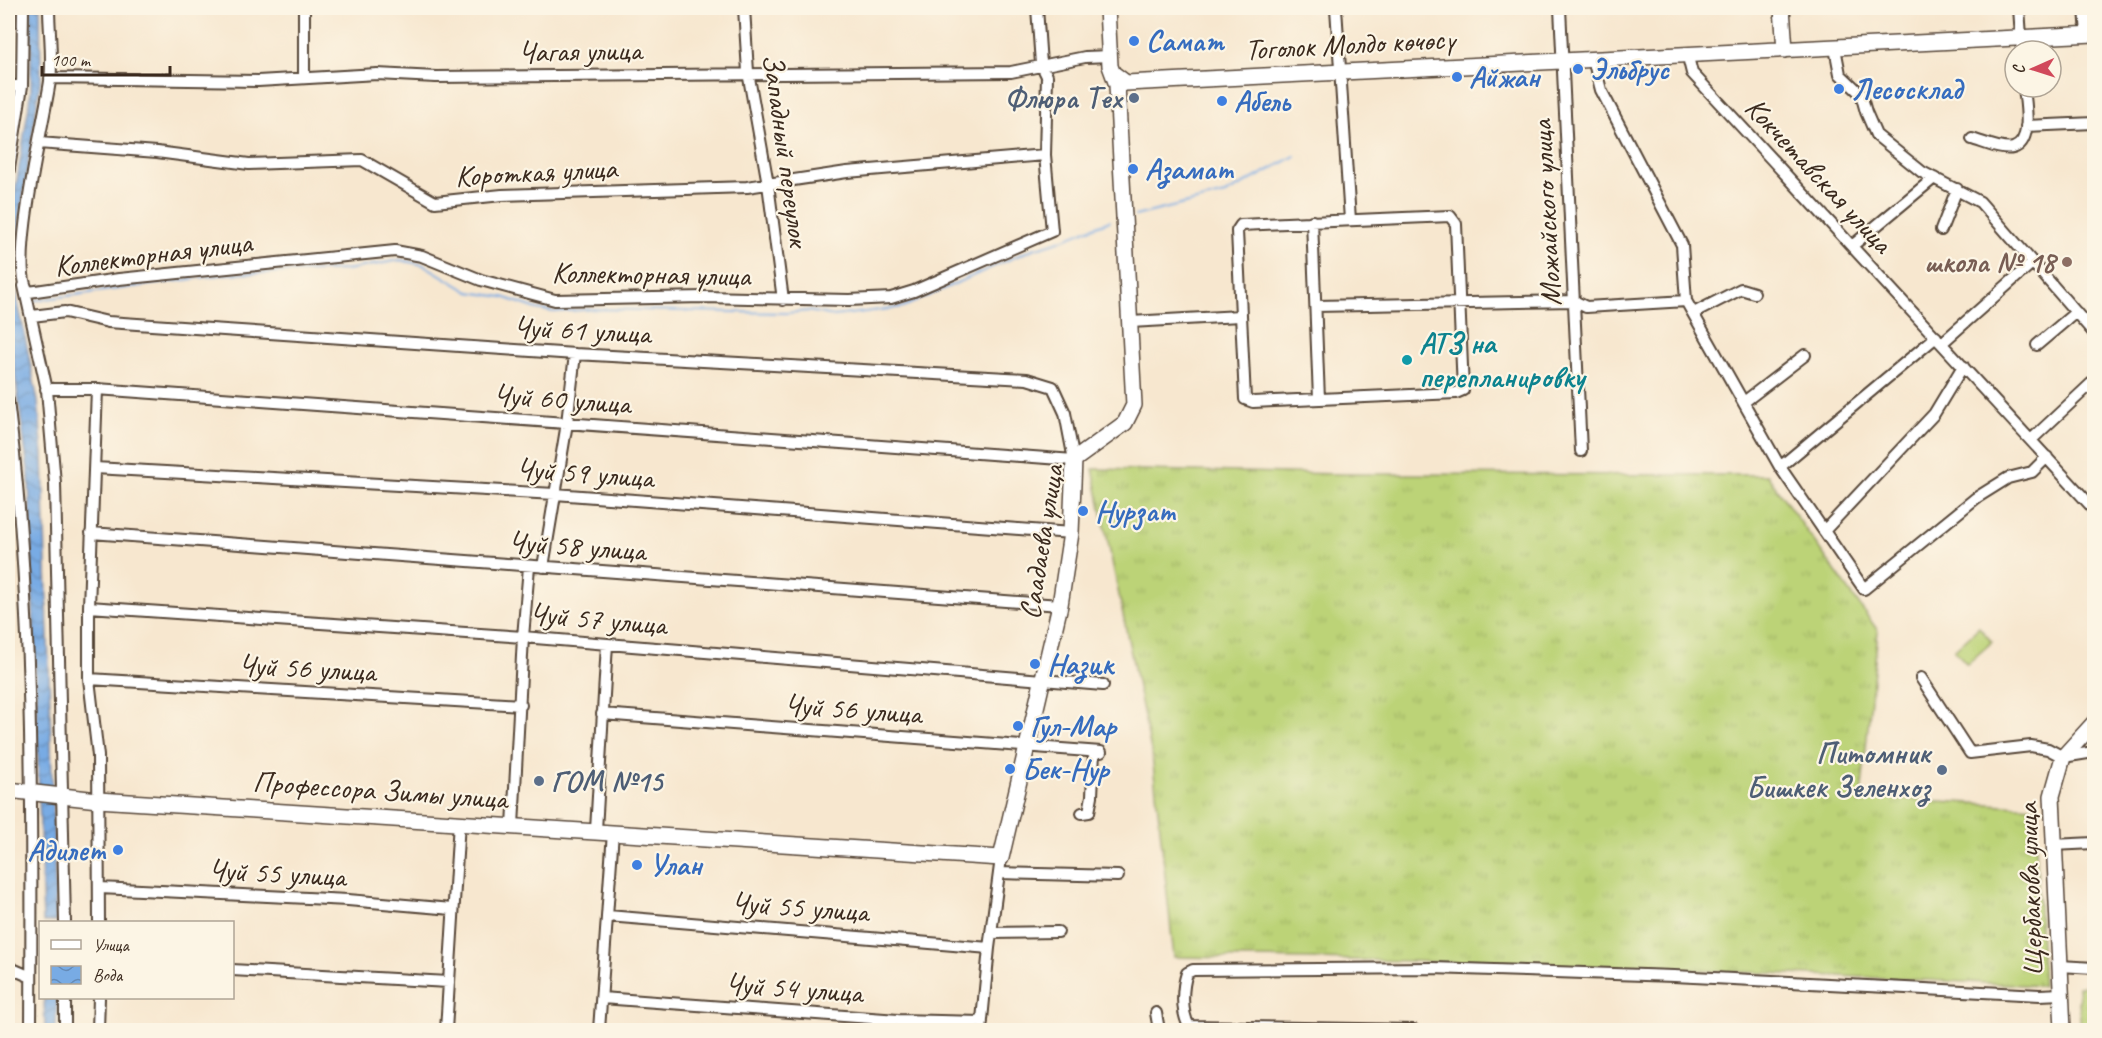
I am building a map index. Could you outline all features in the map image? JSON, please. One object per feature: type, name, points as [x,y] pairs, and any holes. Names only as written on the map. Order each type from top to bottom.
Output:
[{"type":"street","points":[[8,175],[9,155],[22,87],[23,8]]},
{"type":"street","points":[[49,8],[50,78],[23,237],[27,305],[32,316],[46,389],[55,483],[65,921]]},
{"type":"street","points":[[304,8],[304,78]]},
{"type":"street","name":"Западный переулок","points":[[744,8],[748,72],[768,184],[783,300]]},
{"type":"street","points":[[1037,8],[1041,64],[1047,76],[1045,155]]},
{"type":"street","name":"Саадаева улица","points":[[982,1026],[1000,866],[1045,680],[1060,606],[1071,532],[1074,460],[1125,423],[1134,405],[1118,86],[1110,56],[1107,8]]},
{"type":"street","points":[[1336,8],[1350,220]]},
{"type":"street","name":"Можайского улица","points":[[1560,8],[1581,451]]},
{"type":"street","points":[[1782,8],[1785,50]]},
{"type":"street","points":[[2019,8],[2021,39]]},
{"type":"street","points":[[2085,8],[2091,35]]},
{"type":"street","name":"Тоголок Молдо көчөсү","points":[[2060,39],[2091,35]]},
{"type":"street","name":"Тоголок Молдо көчөсү","points":[[1114,74],[1126,83],[1687,53],[2003,44]]},
{"type":"street","points":[[1835,48],[1840,74],[1861,94],[1876,135],[1922,172],[1980,202],[2094,333]]},
{"type":"street","name":"Кокчетавская улица","points":[[1687,53],[1692,73],[2094,509]]},
{"type":"street","name":"Чагая улица","points":[[50,78],[258,81],[377,74],[436,77],[748,72],[1011,72],[1041,64],[1110,56]]},
{"type":"street","points":[[1593,59],[1601,90],[1682,245],[1686,301],[1780,467],[1864,590],[1976,498],[2008,478],[2032,472],[2047,457]]},
{"type":"street","points":[[8,86],[22,87]]},
{"type":"street","points":[[1972,139],[2013,148],[2022,140],[2026,126],[2025,99]]},
{"type":"street","points":[[2026,126],[2094,123]]},
{"type":"street","name":"Короткая улица","points":[[39,143],[157,152],[249,164],[362,160],[435,201],[502,195],[768,184],[847,172],[1045,155]]},
{"type":"street","name":"Коллекторная улица","points":[[27,289],[394,251],[422,256],[481,280],[555,300],[704,297],[783,300],[891,298],[914,291],[1052,231],[1045,155]]},
{"type":"street","points":[[1852,246],[1934,178]]},
{"type":"street","points":[[1941,230],[1957,189]]},
{"type":"street","points":[[1450,216],[1456,224],[1465,386],[1460,392],[1253,402],[1245,399],[1238,227],[1244,223],[1312,221],[1450,216]]},
{"type":"street","points":[[1312,221],[1319,399]]},
{"type":"street","points":[[1780,467],[2032,263]]},
{"type":"street","points":[[1694,313],[1741,289],[1754,293]]},
{"type":"street","points":[[1316,306],[1460,301],[1470,304],[1574,301],[1586,307],[1686,301]]},
{"type":"street","name":"Чуй 61 улица","points":[[32,316],[65,312],[108,322],[575,354],[1027,379],[1045,382],[1053,387],[1065,413],[1074,460]]},
{"type":"street","points":[[2037,345],[2076,312]]},
{"type":"street","points":[[1130,322],[1240,316]]},
{"type":"street","points":[[543,567],[567,423],[575,354]]},
{"type":"street","points":[[1744,402],[1805,355]]},
{"type":"street","points":[[1824,531],[1934,414],[1963,366]]},
{"type":"street","points":[[2031,440],[2094,381]]},
{"type":"street","name":"Чуй 60 улица","points":[[46,389],[97,389],[1074,460]]},
{"type":"street","points":[[97,389],[91,533],[89,679],[98,756],[99,921]]},
{"type":"street","points":[[8,401],[19,491],[32,792],[31,1030]]},
{"type":"street","name":"Чуй 59 улица","points":[[95,468],[555,494],[1071,532]]},
{"type":"street","name":"Чуй 58 улица","points":[[91,533],[1060,606]]},
{"type":"street","points":[[513,826],[521,705],[522,636],[529,567]]},
{"type":"street","name":"Чуй 57 улица","points":[[89,608],[522,636],[1103,685]]},
{"type":"street","points":[[596,831],[607,644]]},
{"type":"street","points":[[1921,678],[1970,753],[2031,746],[2048,749],[2063,757],[2094,752]]},
{"type":"street","name":"Чуй 56 улица","points":[[89,679],[521,705]]},
{"type":"street","name":"Чуй 56 улица","points":[[602,714],[1098,752],[1089,812],[1082,813]]},
{"type":"street","name":"Щербакова улица","points":[[2063,1030],[2052,796],[2063,757],[2094,723]]},
{"type":"street","name":"Профессора Зимы улица","points":[[8,790],[98,800],[613,832],[1000,866]]},
{"type":"street","points":[[446,1030],[459,822]]},
{"type":"street","points":[[599,1030],[613,832]]},
{"type":"street","points":[[2053,845],[2094,843]]},
{"type":"street","points":[[1000,866],[1118,876]]},
{"type":"street","name":"Чуй 55 улица","points":[[100,888],[348,900],[452,909]]},
{"type":"street","name":"Чуй 55 улица","points":[[608,916],[989,948]]},
{"type":"street","points":[[991,933],[1058,932]]},
{"type":"street","points":[[2060,966],[2094,968]]},
{"type":"street","points":[[8,967],[31,977]]},
{"type":"street","points":[[1414,1030],[1187,1028],[1184,1007],[1185,980],[1187,974],[1193,970],[1455,969],[1686,976],[2040,995],[2061,994]]},
{"type":"street","points":[[234,970],[448,982]]},
{"type":"street","name":"Чуй 54 улица","points":[[602,998],[982,1026]]},
{"type":"street","points":[[65,999],[65,1030]]},
{"type":"street","points":[[98,1030],[99,999]]},
{"type":"street","points":[[1156,1013],[1159,1030]]},
{"type":"green space","points":[[1093,469],[1342,474],[1767,475],[1878,631],[1861,796],[2034,807],[2043,986],[1608,967],[1174,957],[1152,755]]},
{"type":"green space","points":[[1979,627],[1992,642],[1967,664],[1954,650]]},
{"type":"green space","points":[[2078,986],[2094,986],[2094,1030],[2081,1030]]},
{"type":"water","points":[[31,8],[40,8],[41,77],[12,272],[38,401],[43,455],[56,921],[43,921],[29,477],[8,324],[8,237],[31,91]]},
{"type":"water","points":[[44,999],[57,999],[56,1030],[45,1030]]},
{"type":"waterway","points":[[1135,216],[1225,194],[1295,156]]},
{"type":"waterway","points":[[30,301],[228,274],[346,270],[400,260],[424,265],[469,292],[503,297],[537,309],[554,312],[594,309],[786,313],[808,311],[834,316],[903,307],[1035,248],[1110,221]]},
{"type":"place","name":"Самат","points":[[1134,41]]},
{"type":"place","name":"Эльбрус","points":[[1578,69]]},
{"type":"place","name":"Айжан","points":[[1457,77]]},
{"type":"place","name":"Лесосклад","points":[[1839,89]]},
{"type":"place","name":"Флюра Тех","points":[[1134,98]]},
{"type":"place","name":"Абель","points":[[1222,101]]},
{"type":"place","name":"Азамат","points":[[1133,169]]},
{"type":"place","name":"школа № 18","points":[[2067,262]]},
{"type":"place","name":"АТЗ на перепланировку","points":[[1407,360]]},
{"type":"place","name":"Нурзат","points":[[1083,511]]},
{"type":"place","name":"Назик","points":[[1035,664]]},
{"type":"place","name":"Гул-Мар","points":[[1018,726]]},
{"type":"place","name":"Бек-Нур","points":[[1010,769]]},
{"type":"place","name":"Питомник Бишкек Зеленхоз","points":[[1942,770]]},
{"type":"place","name":"ГОМ №15","points":[[539,781]]},
{"type":"place","name":"Адилет","points":[[118,850]]},
{"type":"place","name":"Улан","points":[[637,865]]}]
